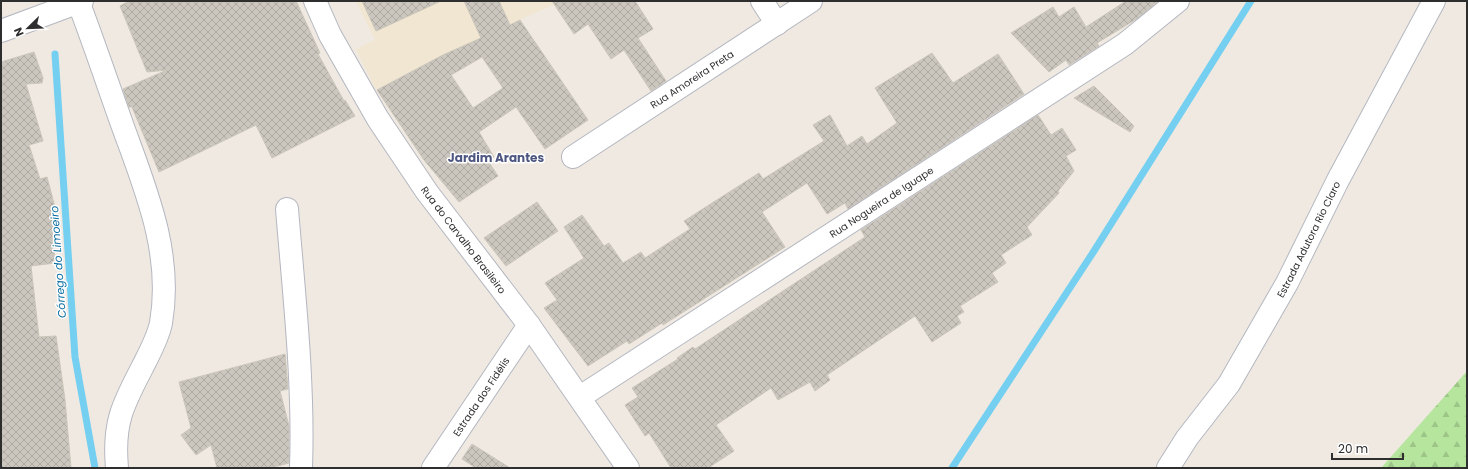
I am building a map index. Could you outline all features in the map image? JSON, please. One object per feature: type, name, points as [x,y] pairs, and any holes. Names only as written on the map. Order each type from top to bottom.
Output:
[{"type":"street","name":"Rua do Carvalho Brasileiro","points":[[315,1],[330,35],[382,125],[427,192],[529,325],[628,468]]},
{"type":"street","points":[[762,1],[777,24]]},
{"type":"street","name":"Rua Amoreira Preta","points":[[573,157],[811,1]]},
{"type":"street","name":"Rua Nogueira de Iguape","points":[[580,397],[1125,44],[1178,1]]},
{"type":"street","name":"Estrada Adutora Rio Claro","points":[[1168,468],[1187,438],[1229,384],[1287,283],[1338,180],[1434,1]]},
{"type":"street","points":[[1,31],[75,3],[154,214],[164,269],[164,298],[161,325],[148,356],[123,404],[116,426],[117,468]]},
{"type":"street","points":[[287,209],[298,343],[302,429],[301,468]]},
{"type":"street","name":"Estrada dos Fidélis","points":[[433,468],[529,325]]},
{"type":"shaded area","points":[[356,1],[561,1],[443,55],[376,90],[356,49],[375,40]]},
{"type":"green space","points":[[1467,371],[1467,468],[1381,468]]},
{"type":"building","points":[[129,1],[296,1],[320,53],[318,54],[344,101],[345,100],[355,116],[272,158],[256,125],[159,172],[132,107],[129,107],[123,89],[167,70],[147,72],[120,6]]},
{"type":"building","points":[[362,1],[441,1],[376,31]]},
{"type":"building","points":[[464,1],[499,1],[510,25],[520,20],[588,120],[545,149],[516,107],[479,132],[494,157],[488,161],[498,176],[459,202],[424,160],[377,90],[443,55],[481,38]],"holes":[[[482,57],[503,88],[473,108],[451,75]]]},
{"type":"building","points":[[552,1],[635,1],[653,29],[638,38],[666,81],[651,91],[624,50],[611,59],[588,24],[574,34]]},
{"type":"building","points":[[1126,1],[1158,1],[1138,18],[1097,43],[1099,46],[1069,65],[1066,60],[1049,72],[1011,33],[1053,7],[1059,17],[1074,7],[1086,27]]},
{"type":"building","points":[[34,52],[43,78],[42,83],[26,84],[43,141],[29,145],[40,179],[47,177],[60,226],[52,227],[55,263],[31,266],[39,337],[56,336],[65,400],[71,468],[1,468],[1,62]]},
{"type":"building","points":[[932,53],[953,83],[998,54],[1024,94],[848,209],[845,203],[827,214],[807,183],[762,212],[785,247],[663,325],[662,323],[629,344],[627,341],[588,366],[544,308],[557,300],[545,283],[584,258],[564,227],[582,215],[604,246],[609,243],[623,263],[641,252],[645,258],[690,229],[684,221],[759,173],[763,179],[824,141],[813,125],[830,115],[847,146],[862,136],[867,144],[897,123],[875,88]]},
{"type":"building","points":[[1094,86],[1134,126],[1130,132],[1074,98]]},
{"type":"building","points":[[1038,115],[1051,135],[1062,128],[1076,150],[1066,156],[1074,171],[1058,191],[1059,193],[1027,227],[1032,235],[1001,255],[1006,263],[992,273],[998,282],[960,306],[964,312],[957,316],[961,323],[932,342],[915,316],[827,375],[830,380],[815,391],[810,382],[778,400],[771,388],[716,425],[734,451],[708,468],[671,468],[649,433],[645,436],[625,405],[638,397],[632,388],[678,359],[677,358],[693,347],[695,349],[865,237],[861,230]]},
{"type":"building","points":[[537,202],[558,231],[506,266],[484,238]]},
{"type":"building","points":[[285,354],[288,389],[280,391],[289,426],[289,463],[270,468],[217,468],[211,445],[196,455],[181,435],[191,428],[179,382]]},
{"type":"building","points":[[472,444],[510,468],[476,468],[462,459]]},
{"type":"waterway","points":[[952,468],[1094,251],[1251,1]]},
{"type":"waterway","name":"Córrego do Limoeiro","points":[[55,54],[75,357],[95,468]]},
{"type":"district","name":"Jardim Arantes","points":[[496,158]]}]
